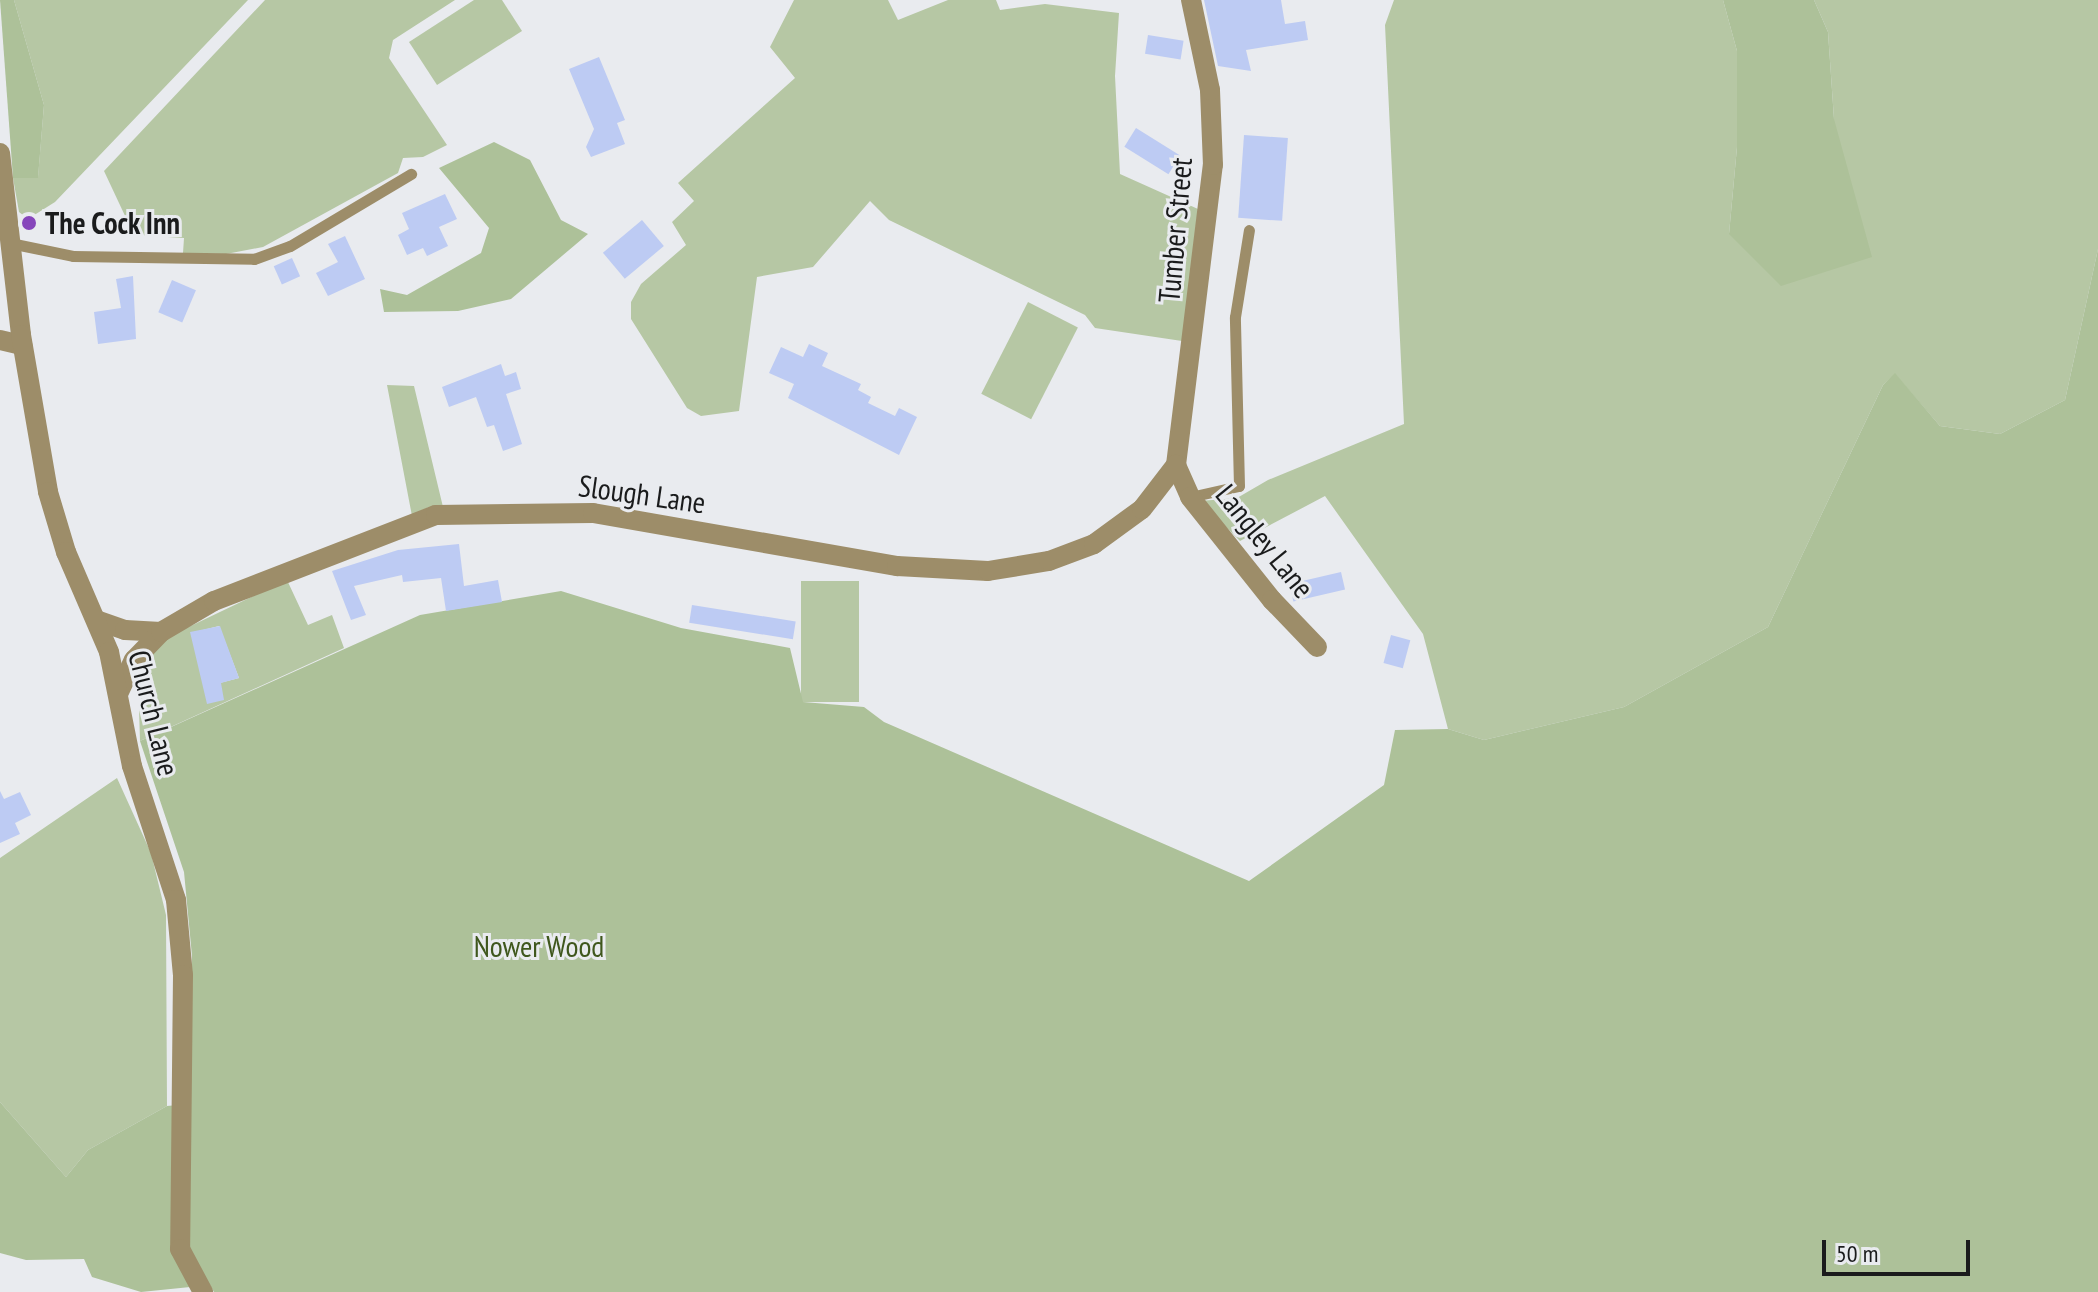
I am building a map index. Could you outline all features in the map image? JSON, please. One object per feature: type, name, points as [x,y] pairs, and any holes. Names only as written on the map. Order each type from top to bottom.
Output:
[{"type":"street","name":"Tumber Street","points":[[1176,465],[1213,165],[1210,90],[1191,0]]},
{"type":"street","name":"Church Lane","points":[[0,153],[22,345],[48,492],[96,620],[118,694],[132,766],[176,900],[183,975],[180,1249],[203,1292]]},
{"type":"street","points":[[0,340],[22,345]]},
{"type":"street","name":"Slough Lane","points":[[118,694],[134,660],[161,632],[214,601],[293,567],[436,515],[593,513],[897,566],[988,571],[1049,561],[1094,544],[1152,496],[1176,465]]},
{"type":"street","name":"Langley Lane","points":[[1176,465],[1190,497],[1272,600],[1317,647]]},
{"type":"street","points":[[1152,496],[1190,497]]},
{"type":"street","points":[[96,620],[125,630],[161,632]]},
{"type":"lane","points":[[10,243],[73,256],[254,259],[290,246],[411,174]]},
{"type":"lane","points":[[1190,497],[1239,486],[1235,317],[1249,230]]},
{"type":"green space","points":[[0,0],[14,0],[44,105],[38,178],[13,178]]},
{"type":"green space","points":[[14,0],[248,0],[55,202],[28,219],[19,212],[13,178],[38,177],[44,105]]},
{"type":"green space","points":[[265,0],[455,0],[393,40],[389,58],[447,145],[423,157],[403,158],[398,173],[263,247],[226,254],[183,253],[184,238],[134,235],[104,171]]},
{"type":"green space","points":[[474,0],[502,0],[522,31],[437,85],[409,42]]},
{"type":"green space","points":[[794,0],[888,0],[898,20],[948,0],[996,0],[1000,10],[1045,4],[1119,13],[1115,76],[1120,174],[1198,209],[1182,341],[1095,328],[1085,315],[889,220],[870,201],[813,267],[757,277],[739,411],[701,416],[687,408],[631,319],[631,302],[641,284],[686,245],[672,222],[694,201],[678,183],[795,78],[770,47]]},
{"type":"green space","points":[[1394,0],[1723,0],[1737,51],[1737,147],[1729,234],[1834,119],[1828,32],[1814,0],[2098,0],[2098,249],[2065,400],[2000,434],[1940,426],[1895,374],[1883,385],[1768,627],[1624,707],[1484,740],[1448,729],[1423,634],[1325,496],[1240,541],[1200,501],[1237,498],[1268,480],[1404,424],[1385,25]]},
{"type":"green space","points":[[1723,0],[1814,0],[1828,32],[1834,119],[1872,257],[1781,286],[1729,234],[1737,147],[1737,51]]},
{"type":"green space","points":[[494,142],[530,160],[561,220],[588,234],[511,299],[458,311],[384,312],[380,289],[407,295],[481,253],[489,228],[439,168]]},
{"type":"green space","name":"Nower Wood","points":[[2098,249],[2098,1292],[214,1292],[210,1285],[141,1292],[92,1277],[84,1259],[26,1260],[0,1253],[0,1102],[66,1177],[88,1150],[167,1106],[190,1104],[192,956],[184,872],[140,741],[420,615],[561,591],[681,628],[790,648],[803,702],[864,707],[884,722],[1249,881],[1384,785],[1395,730],[1448,729],[1484,740],[1624,707],[1768,627],[1883,385],[1895,373],[1940,426],[2000,434],[2065,400]]},
{"type":"green space","points":[[1028,302],[1078,327],[1031,419],[981,394]]},
{"type":"green space","points":[[387,385],[414,386],[443,507],[429,507],[412,516]]},
{"type":"green space","points":[[287,580],[308,625],[332,615],[344,648],[140,741],[139,709],[152,651],[176,633]],"holes":[[[219,626],[239,678],[204,687],[191,633]]]},
{"type":"green space","points":[[801,581],[859,581],[859,702],[801,702]]},
{"type":"green space","points":[[117,778],[151,853],[166,915],[167,1106],[88,1150],[66,1177],[0,1102],[0,858]]},
{"type":"building","points":[[1204,0],[1281,0],[1285,24],[1305,21],[1308,40],[1246,50],[1251,71],[1218,66]]},
{"type":"building","points":[[1148,35],[1184,41],[1181,59],[1145,54]]},
{"type":"building","points":[[599,57],[625,120],[617,123],[625,144],[591,157],[586,147],[594,129],[569,69]]},
{"type":"building","points":[[1136,128],[1180,156],[1168,174],[1124,147]]},
{"type":"building","points":[[1244,135],[1288,138],[1282,221],[1238,218]]},
{"type":"building","points":[[445,194],[457,219],[439,227],[448,246],[427,256],[423,248],[407,255],[398,235],[409,229],[402,213]]},
{"type":"building","points":[[642,220],[664,246],[625,279],[603,253]]},
{"type":"building","points":[[345,236],[365,279],[328,296],[316,273],[338,262],[328,244]]},
{"type":"building","points":[[292,258],[300,276],[282,284],[274,266]]},
{"type":"building","points":[[133,276],[136,339],[98,344],[94,312],[121,308],[116,279]]},
{"type":"building","points":[[172,280],[196,290],[182,322],[158,312]]},
{"type":"building","points":[[809,344],[828,353],[822,366],[861,384],[858,390],[871,397],[868,403],[895,416],[899,408],[917,417],[899,455],[788,398],[794,384],[769,373],[781,347],[803,357]]},
{"type":"building","points":[[501,364],[505,376],[516,372],[521,389],[506,394],[522,444],[503,451],[494,425],[487,427],[476,397],[449,407],[442,387]]},
{"type":"building","points":[[459,544],[464,586],[498,580],[502,602],[446,611],[441,578],[403,582],[402,575],[354,586],[366,615],[351,620],[332,571],[398,550]]},
{"type":"building","points":[[1341,572],[1345,590],[1293,601],[1289,584]]},
{"type":"building","points":[[692,605],[796,621],[793,639],[689,623]]},
{"type":"building","points":[[220,626],[239,678],[221,683],[224,700],[207,704],[190,632]]},
{"type":"building","points":[[1391,635],[1410,640],[1403,668],[1383,663]]},
{"type":"building","points":[[0,791],[4,799],[20,792],[31,815],[15,823],[20,834],[0,843]]},
{"type":"place","name":"The Cock Inn","points":[[29,223]]}]
